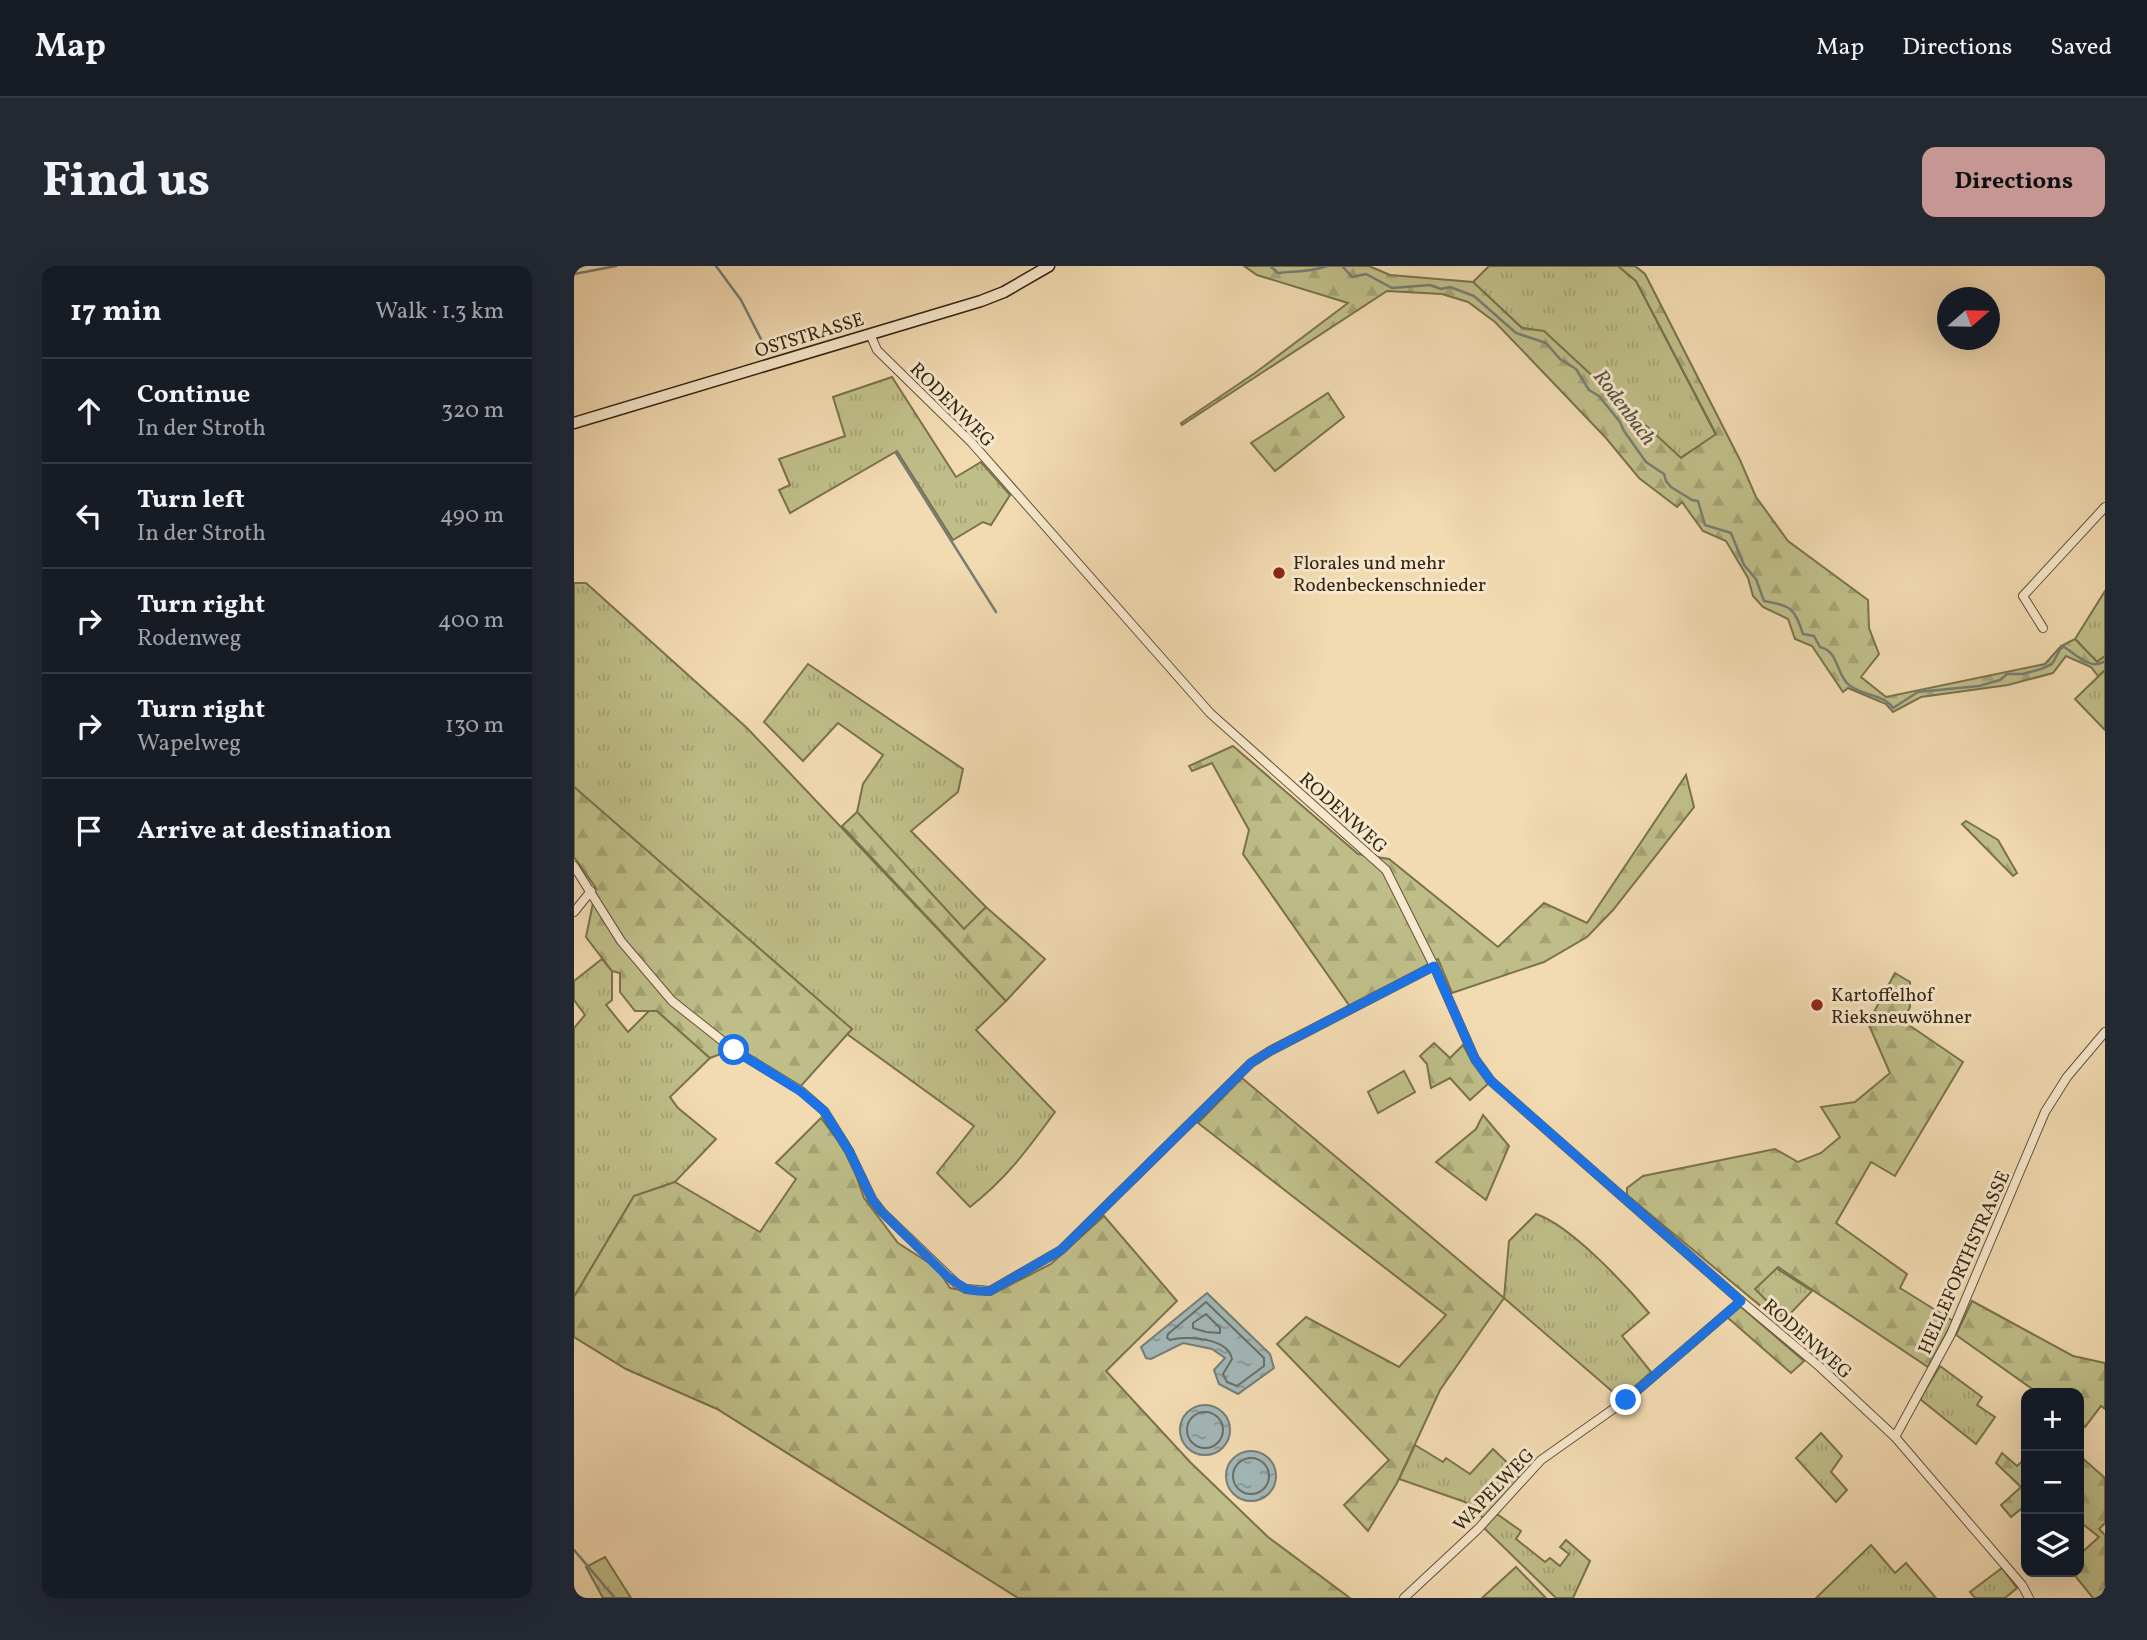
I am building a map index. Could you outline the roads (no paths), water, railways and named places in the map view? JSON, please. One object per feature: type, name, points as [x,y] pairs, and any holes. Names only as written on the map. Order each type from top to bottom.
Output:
[{"type":"main road","name":"OSTSTRASSE","points":[[574,423],[981,301],[1004,292],[1049,266]]},
{"type":"street","name":"RODENWEG","points":[[870,334],[877,350],[972,443],[1210,713],[1386,870],[1434,966],[1475,1059],[1491,1081],[1820,1367],[1895,1437]]},
{"type":"street","points":[[2043,628],[2023,596],[2105,507]]},
{"type":"street","points":[[574,866],[621,941],[672,1002],[734,1050],[800,1091],[824,1111],[849,1151],[872,1199],[882,1212],[948,1277],[966,1289],[978,1291],[990,1291],[1061,1250],[1251,1063],[1434,966]]},
{"type":"street","points":[[574,912],[591,891]]},
{"type":"street","name":"HELLEFORTHSTRASSE","points":[[1895,1437],[1951,1334],[2045,1112],[2067,1077],[2105,1031]]},
{"type":"street","name":"WAPELWEG","points":[[1404,1598],[1478,1530],[1541,1460],[1626,1400],[1741,1301]]},
{"type":"street","points":[[1895,1437],[2022,1585],[2029,1598]]},
{"type":"water","points":[[1207,1293],[1270,1354],[1274,1368],[1238,1394],[1219,1384],[1214,1370],[1225,1358],[1212,1349],[1183,1343],[1151,1359],[1146,1358],[1141,1347]]},
{"type":"water","points":[[1205,1405],[1222,1413],[1230,1430],[1222,1447],[1205,1455],[1188,1447],[1180,1430],[1188,1413]]},
{"type":"water","points":[[1251,1451],[1268,1459],[1276,1476],[1268,1493],[1251,1501],[1234,1493],[1226,1476],[1234,1459]]},
{"type":"waterway","points":[[574,274],[616,266]]},
{"type":"waterway","points":[[716,266],[741,300],[766,349]]},
{"type":"waterway","name":"Rodenbach","points":[[1270,266],[1278,273],[1327,266]]},
{"type":"waterway","name":"Rodenbach","points":[[1342,266],[1352,277],[1366,274],[1392,288],[1430,285],[1441,289],[1450,287],[1474,296],[1516,333],[1546,343],[1560,359],[1576,369],[1589,390],[1599,396],[1646,462],[1664,474],[1671,487],[1698,501],[1705,525],[1731,533],[1744,565],[1756,579],[1764,601],[1790,609],[1803,634],[1814,636],[1820,647],[1831,653],[1845,681],[1854,689],[1884,700],[1893,708],[1918,692],[1979,686],[2000,680],[2007,674],[2023,674],[2041,669],[2052,664],[2064,647],[2089,663],[2100,664],[2105,661]]},
{"type":"waterway","points":[[896,453],[996,612]]},
{"type":"waterway","points":[[574,1550],[615,1598]]},
{"type":"place","name":"Florales und mehr Rodenbeckenschnieder","points":[[1279,573]]},
{"type":"place","name":"Kartoffelhof Rieksneuwöhner","points":[[1817,1005]]}]
